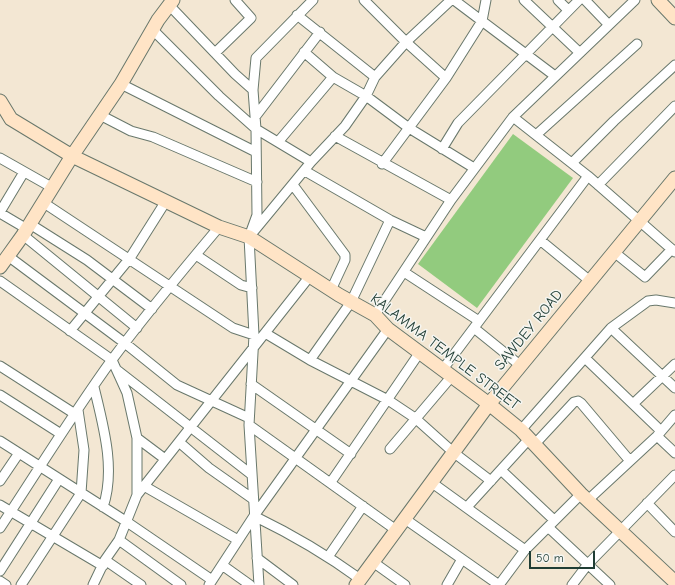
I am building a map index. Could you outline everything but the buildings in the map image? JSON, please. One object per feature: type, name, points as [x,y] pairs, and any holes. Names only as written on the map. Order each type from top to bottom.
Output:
[{"type":"street","points":[[215,53],[251,18],[236,0]]},
{"type":"street","points":[[259,585],[249,421],[254,335],[249,237],[257,215],[256,129],[253,90],[256,58],[313,0]]},
{"type":"street","points":[[364,0],[406,42],[446,78]]},
{"type":"street","points":[[249,237],[311,162],[335,136],[366,96],[375,77],[406,42],[452,0],[555,76]]},
{"type":"street","points":[[382,164],[446,78],[482,21],[486,0]]},
{"type":"street","points":[[524,0],[580,53]]},
{"type":"street","points":[[558,0],[568,10]]},
{"type":"street","points":[[442,149],[458,123],[579,0]]},
{"type":"street","points":[[585,0],[609,25]]},
{"type":"street","points":[[375,315],[451,200],[513,117],[635,0]]},
{"type":"street","points":[[658,0],[675,18]]},
{"type":"street","points":[[0,267],[27,229],[72,156],[121,84],[171,2],[215,53],[253,90]]},
{"type":"street","points":[[297,15],[375,77]]},
{"type":"street","points":[[153,30],[218,96],[256,129],[311,162]]},
{"type":"street","points":[[255,117],[320,32]]},
{"type":"street","points":[[536,135],[637,44]]},
{"type":"street","points":[[304,52],[333,77],[366,96],[409,128],[474,168]]},
{"type":"street","points":[[572,163],[614,121],[675,66]]},
{"type":"street","points":[[278,142],[333,77]]},
{"type":"street","points":[[121,84],[256,152]]},
{"type":"street","name":"KALAMMA TEMPLE STREET","points":[[0,101],[11,119],[72,156],[219,227],[249,237],[331,290],[375,315],[388,329],[448,372],[489,404],[528,438],[585,497],[674,578]]},
{"type":"street","points":[[598,185],[675,106]]},
{"type":"street","points":[[100,115],[131,131],[153,137],[257,182]]},
{"type":"street","points":[[513,117],[588,176],[673,251],[645,277],[614,252]]},
{"type":"street","points":[[335,136],[382,164],[451,200]]},
{"type":"street","points":[[1,160],[52,188]]},
{"type":"street","points":[[304,171],[390,220],[426,237]]},
{"type":"street","points":[[24,172],[0,212],[27,229],[87,260],[152,309]]},
{"type":"street","points":[[390,449],[415,418],[448,372],[476,324],[588,176]]},
{"type":"street","name":"SAWDEY ROAD","points":[[357,583],[489,404],[675,178]]},
{"type":"street","points":[[292,185],[314,216],[344,251],[345,260],[331,290]]},
{"type":"street","points":[[70,331],[130,258],[166,201]]},
{"type":"street","points":[[44,203],[130,258],[233,328],[254,335]]},
{"type":"street","points":[[310,360],[351,302],[390,220]]},
{"type":"street","points":[[0,528],[61,434],[94,387],[113,364],[137,328],[170,285],[219,227]]},
{"type":"street","points":[[27,229],[99,296],[137,328]]},
{"type":"street","points":[[540,240],[590,281]]},
{"type":"street","points":[[196,255],[241,285],[252,288]]},
{"type":"street","points":[[8,256],[126,344],[177,385],[212,401],[249,421],[396,530]]},
{"type":"street","points":[[404,272],[476,324],[521,366]]},
{"type":"street","points":[[96,584],[104,563],[119,540],[137,495],[254,349],[310,276]]},
{"type":"street","points":[[0,281],[113,364],[252,475]]},
{"type":"street","points":[[467,507],[528,438],[585,358],[611,328],[648,301],[656,300],[675,303]]},
{"type":"street","points":[[611,328],[675,388]]},
{"type":"street","points":[[0,441],[40,468],[59,478],[127,522],[210,583],[254,516],[388,329]]},
{"type":"street","points":[[265,333],[310,360],[352,380],[388,400],[415,418],[453,452],[491,481]]},
{"type":"street","points":[[331,482],[420,352]]},
{"type":"street","points":[[585,358],[633,404],[675,453]]},
{"type":"street","points":[[113,364],[127,393],[137,438],[137,495]]},
{"type":"street","points":[[633,404],[675,364]]},
{"type":"street","points":[[0,366],[77,412],[84,450],[81,493],[21,585]]},
{"type":"street","points":[[251,384],[351,454]]},
{"type":"street","points":[[94,387],[103,426],[108,463],[107,493],[103,506]]},
{"type":"street","points":[[0,395],[61,434]]},
{"type":"street","points":[[528,438],[574,402],[578,401],[630,461]]},
{"type":"street","points":[[405,519],[462,559],[502,584],[525,550],[551,524],[630,461],[675,415]]},
{"type":"street","points":[[137,438],[165,460]]},
{"type":"street","points":[[179,442],[209,468],[253,499]]},
{"type":"street","points":[[0,481],[18,452]]},
{"type":"street","points":[[501,470],[588,564],[610,585]]},
{"type":"street","points":[[572,585],[588,564],[675,475]]},
{"type":"street","points":[[0,571],[59,478]]},
{"type":"street","points":[[431,482],[525,550]]},
{"type":"street","points":[[144,486],[238,540]]},
{"type":"street","points":[[648,503],[675,532]]},
{"type":"street","points":[[0,505],[141,585]]},
{"type":"street","points":[[328,557],[363,506]]},
{"type":"street","points":[[254,516],[328,557],[357,583]]},
{"type":"street","points":[[119,540],[167,582],[181,585]]},
{"type":"street","points":[[257,558],[294,585]]},
{"type":"street","points":[[448,585],[462,559]]},
{"type":"street","points":[[373,562],[405,585]]},
{"type":"street","points":[[222,565],[250,585]]},
{"type":"street","points":[[0,581],[6,585]]},
{"type":"green space","points":[[513,134],[573,178],[477,308],[418,264]]}]
